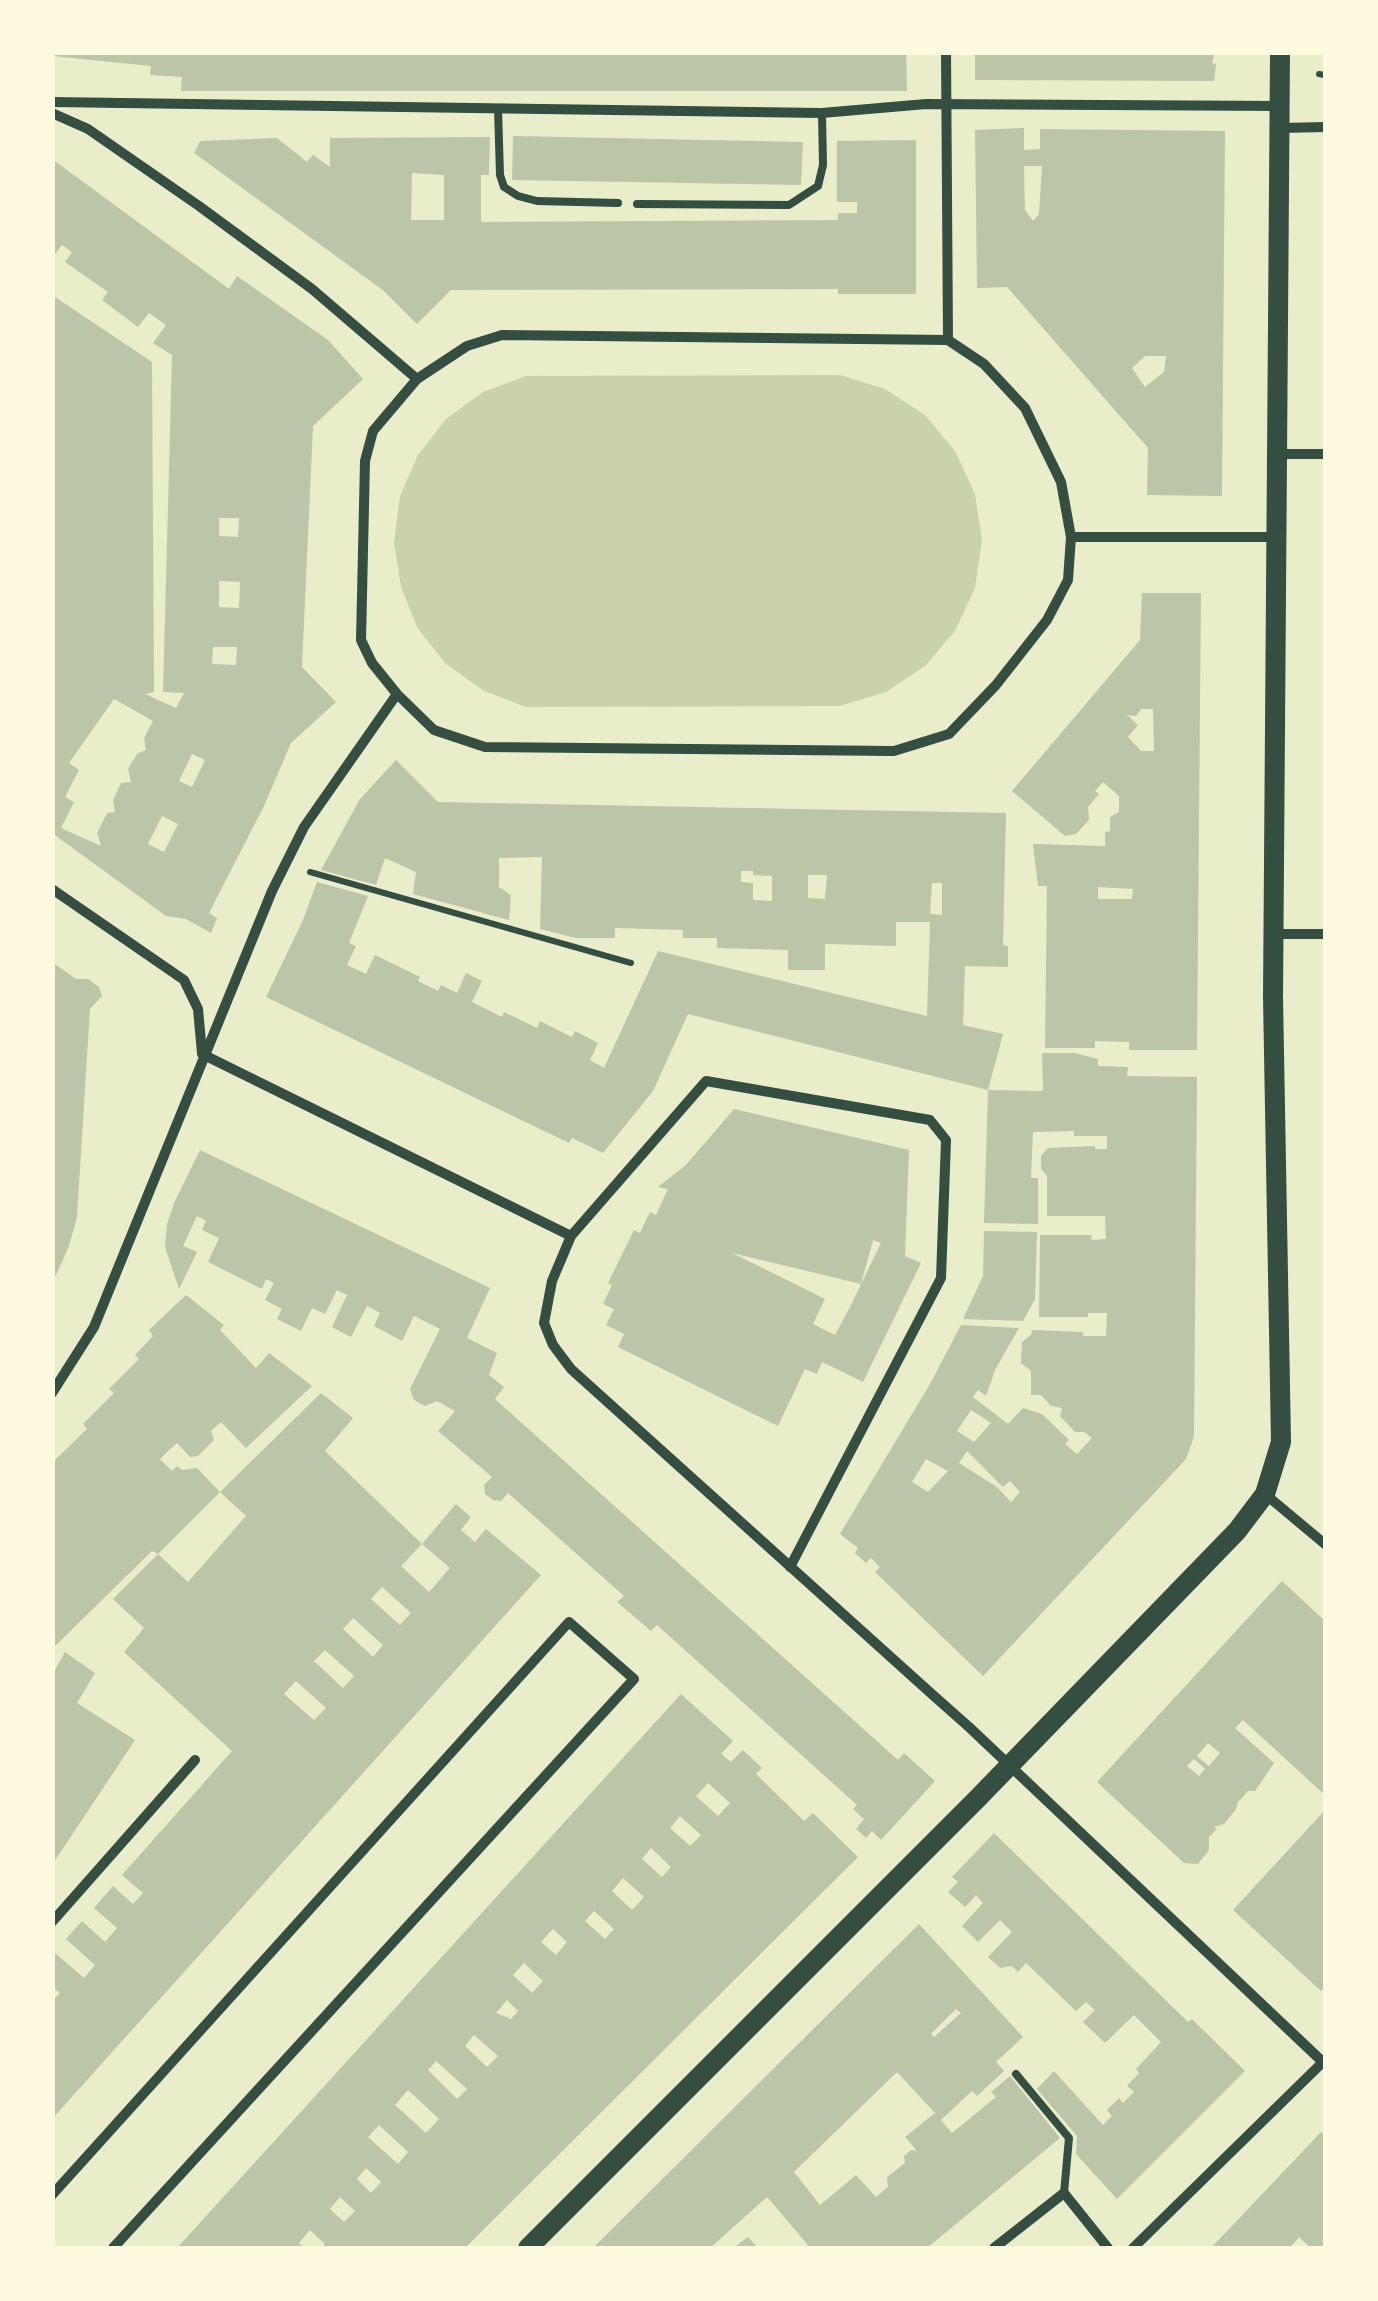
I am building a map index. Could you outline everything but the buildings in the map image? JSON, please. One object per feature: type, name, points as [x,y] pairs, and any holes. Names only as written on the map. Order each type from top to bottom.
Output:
[{"type":"main road","points":[[528,2248],[945,1831],[1200,1570],[1265,1494],[1281,1442],[1273,997],[1280,52]]},
{"type":"street","points":[[946,52],[948,340]]},
{"type":"street","points":[[52,102],[822,113],[946,104],[1281,117],[1326,127]]},
{"type":"street","points":[[52,113],[88,128],[200,206],[312,288],[417,379]]},
{"type":"street","points":[[502,334],[948,340],[984,364],[1024,408],[1061,482],[1071,537],[1068,580],[1048,620],[950,734],[894,751],[485,747],[434,730],[372,663],[362,640],[364,461],[372,431],[417,379],[467,346],[502,334]]},
{"type":"street","points":[[1276,454],[1326,454]]},
{"type":"street","points":[[1071,537],[1276,537]]},
{"type":"street","points":[[52,1393],[94,1327],[202,1054],[304,826],[397,694]]},
{"type":"street","points":[[52,889],[184,980],[198,1009],[202,1054]]},
{"type":"street","points":[[1275,934],[1326,934]]},
{"type":"street","points":[[202,1054],[570,1236]]},
{"type":"street","points":[[790,1567],[941,1278],[946,1140],[930,1120],[706,1081],[570,1236],[552,1281],[544,1323],[553,1345],[571,1369],[790,1567],[1008,1764],[1325,2062],[1133,2248]]},
{"type":"street","points":[[1265,1494],[1326,1544]]},
{"type":"street","points":[[52,2195],[569,1622],[634,1679],[113,2248]]},
{"type":"street","points":[[52,1922],[195,1760]]},
{"type":"street","points":[[994,2248],[1064,2193],[1108,2248]]},
{"type":"lane","points":[[498,109],[500,175],[504,188],[538,201],[618,202]]},
{"type":"lane","points":[[637,204],[789,205],[818,186],[823,165],[822,113]]},
{"type":"lane","points":[[1016,2074],[1069,2138],[1064,2193]]},
{"type":"path","points":[[285,865],[631,964]]},
{"type":"green space","points":[[840,375],[885,389],[925,415],[955,451],[975,494],[982,540],[975,588],[955,631],[925,666],[886,692],[840,706],[526,707],[484,691],[446,664],[418,629],[401,587],[394,542],[400,496],[418,455],[446,419],[483,392],[526,376]]}]
